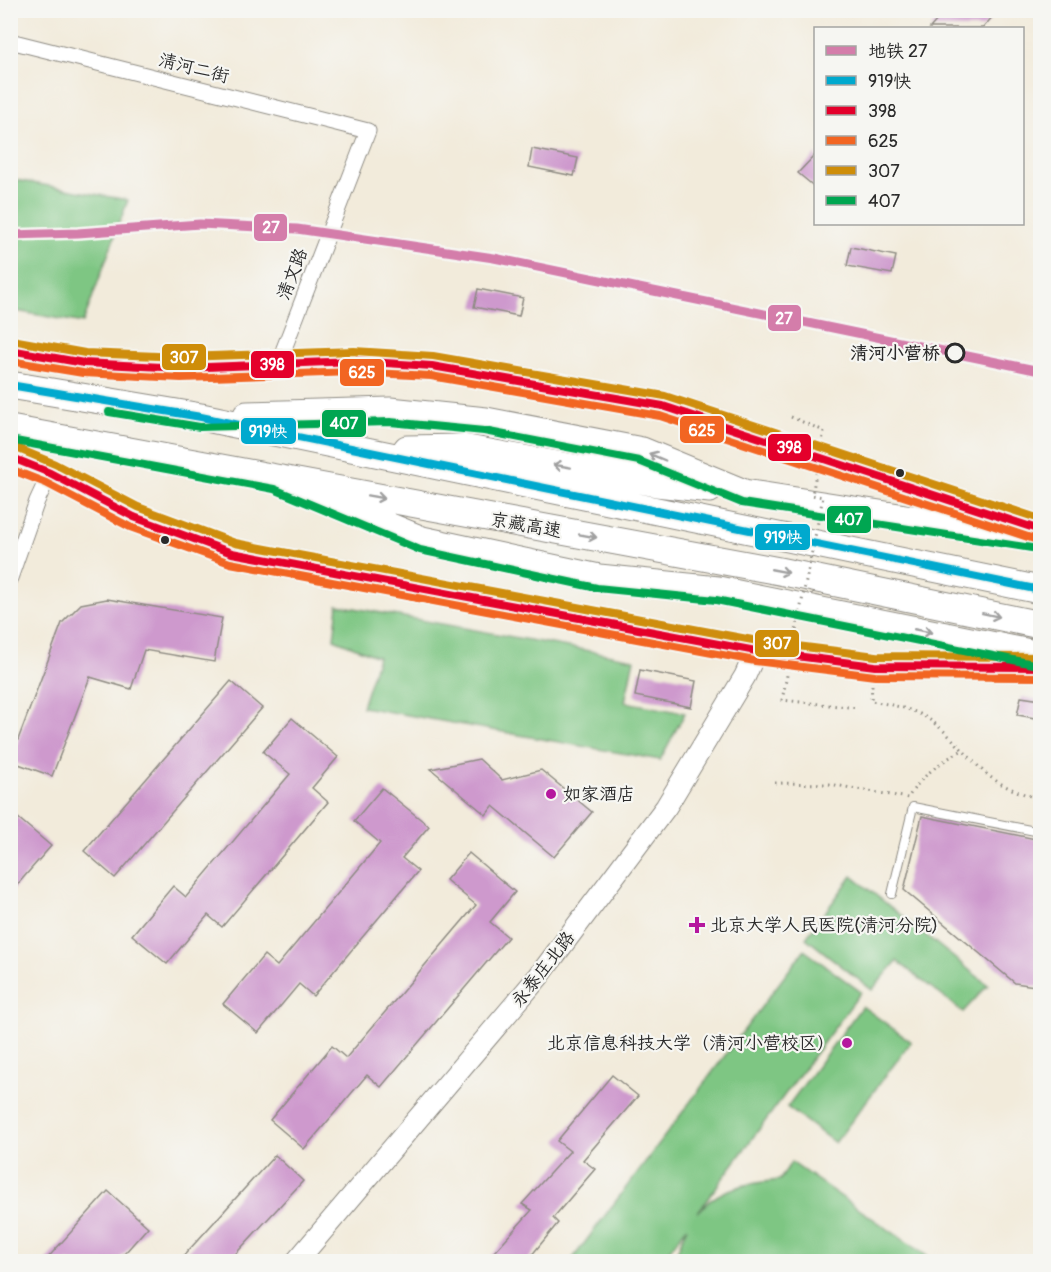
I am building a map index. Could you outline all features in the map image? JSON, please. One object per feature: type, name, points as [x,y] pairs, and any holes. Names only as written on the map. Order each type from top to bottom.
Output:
[{"type":"highway","points":[[10,385],[201,417],[1041,590]]},
{"type":"highway","points":[[201,417],[390,411],[486,421],[642,451],[744,493]]},
{"type":"highway","name":"京藏高速","points":[[10,429],[779,571],[1041,625]]},
{"type":"highway","points":[[357,449],[462,448],[657,483],[744,493],[1041,539]]},
{"type":"highway","points":[[277,479],[422,540],[599,578],[718,590],[1041,655]]},
{"type":"main road","points":[[10,350],[84,363],[182,368],[354,360],[432,366],[663,406],[1041,530]]},
{"type":"main road","points":[[10,457],[50,473],[134,517],[232,553],[756,651],[874,666],[1041,667]]},
{"type":"street","name":"清河二街","points":[[10,41],[368,131]]},
{"type":"street","name":"清文路","points":[[278,364],[368,131]]},
{"type":"street","points":[[10,578],[37,501],[50,473]]},
{"type":"street","name":"永泰庄北路","points":[[296,1262],[475,1052],[560,948],[666,807],[745,676],[756,651]]},
{"type":"lane","points":[[892,894],[913,807],[1041,832]]},
{"type":"path","points":[[791,417],[824,431],[812,495],[823,496],[782,700],[858,708]]},
{"type":"path","points":[[874,666],[871,701],[894,705],[921,715],[963,750],[980,769],[998,782],[1019,793],[1041,799]]},
{"type":"path","points":[[775,783],[829,784],[908,798],[942,761],[963,750]]},
{"type":"green space","points":[[10,179],[128,200],[83,323],[11,310]]},
{"type":"green space","points":[[338,605],[634,659],[625,702],[685,713],[660,760],[362,707],[378,657],[334,639]]},
{"type":"green space","points":[[852,876],[988,985],[963,1012],[897,961],[872,990],[806,938]]},
{"type":"green space","points":[[804,950],[861,992],[697,1213],[709,1201],[727,1191],[780,1180],[791,1162],[934,1261],[673,1261],[687,1227],[661,1261],[571,1261]]},
{"type":"green space","points":[[862,1006],[911,1042],[835,1143],[787,1107]]},
{"type":"building","points":[[946,10],[998,10],[984,27],[931,27]]},
{"type":"building","points":[[532,149],[578,158],[574,176],[529,167]]},
{"type":"building","points":[[814,156],[814,186],[798,173]]},
{"type":"building","points":[[851,247],[896,256],[892,274],[847,266]]},
{"type":"building","points":[[478,289],[523,298],[519,316],[474,307]]},
{"type":"building","points":[[107,599],[222,618],[214,662],[144,650],[131,689],[90,677],[52,776],[10,761],[62,623],[81,604]]},
{"type":"building","points":[[640,670],[696,681],[691,707],[635,696]]},
{"type":"building","points":[[231,681],[262,708],[115,878],[84,851]]},
{"type":"building","points":[[1021,697],[1041,700],[1041,719],[1017,715]]},
{"type":"building","points":[[292,718],[338,757],[312,788],[328,802],[222,927],[208,915],[167,964],[132,935],[173,886],[186,897],[290,774],[263,752]]},
{"type":"building","points":[[479,759],[502,780],[541,770],[592,812],[554,857],[493,806],[486,815],[431,769]]},
{"type":"building","points":[[382,788],[429,826],[402,858],[418,871],[313,996],[299,984],[258,1033],[223,1004],[264,955],[277,966],[380,843],[354,821]]},
{"type":"building","points":[[10,811],[51,846],[10,893]]},
{"type":"building","points":[[922,816],[1041,840],[1041,987],[1015,983],[904,890]]},
{"type":"building","points":[[469,853],[515,892],[490,922],[508,937],[381,1087],[367,1075],[304,1149],[270,1120],[332,1046],[346,1058],[476,905],[446,880]]},
{"type":"building","points":[[612,1075],[638,1096],[583,1160],[595,1169],[553,1218],[558,1223],[526,1262],[485,1262],[532,1210],[522,1204],[570,1151],[557,1141]]},
{"type":"building","points":[[275,1155],[303,1181],[228,1262],[178,1262]]},
{"type":"building","points":[[108,1191],[148,1227],[117,1262],[44,1262]]},
{"type":"metro line","name":"27","points":[[10,235],[78,233],[200,224],[297,229],[494,258],[1040,371]]},
{"type":"transit line","name":"307","points":[[12,340],[85,353],[182,357],[354,351],[433,356],[665,396],[1040,519]]},
{"type":"transit line","name":"398","points":[[10,350],[84,363],[182,368],[354,361],[432,366],[663,406],[1040,530]]},
{"type":"transit line","name":"625","points":[[10,361],[83,373],[181,378],[354,372],[431,376],[660,416],[1037,540]]},
{"type":"transit line","name":"919快","points":[[10,385],[201,417],[1040,590]]},
{"type":"transit line","name":"407","points":[[109,412],[200,427],[390,422],[484,431],[639,461],[742,503],[1038,549]]},
{"type":"transit line","name":"407","points":[[10,440],[274,489],[420,550],[597,588],[716,600],[1038,665]]},
{"type":"transit line","name":"307","points":[[14,447],[55,464],[138,507],[235,543],[758,641],[876,656],[1040,657]]},
{"type":"transit line","name":"398","points":[[10,457],[50,473],[134,517],[232,553],[756,651],[875,666],[1040,667]]},
{"type":"transit line","name":"625","points":[[10,469],[46,483],[130,527],[230,563],[755,661],[875,676],[1040,677]]},
{"type":"place","name":"清河小营桥","points":[[955,353]]},
{"type":"place","name":"如家酒店","points":[[551,794]]},
{"type":"place","name":"北京大学人民医院(清河分院)","points":[[697,925]]},
{"type":"place","name":"北京信息科技大学（清河小营校区）","points":[[847,1043]]}]
